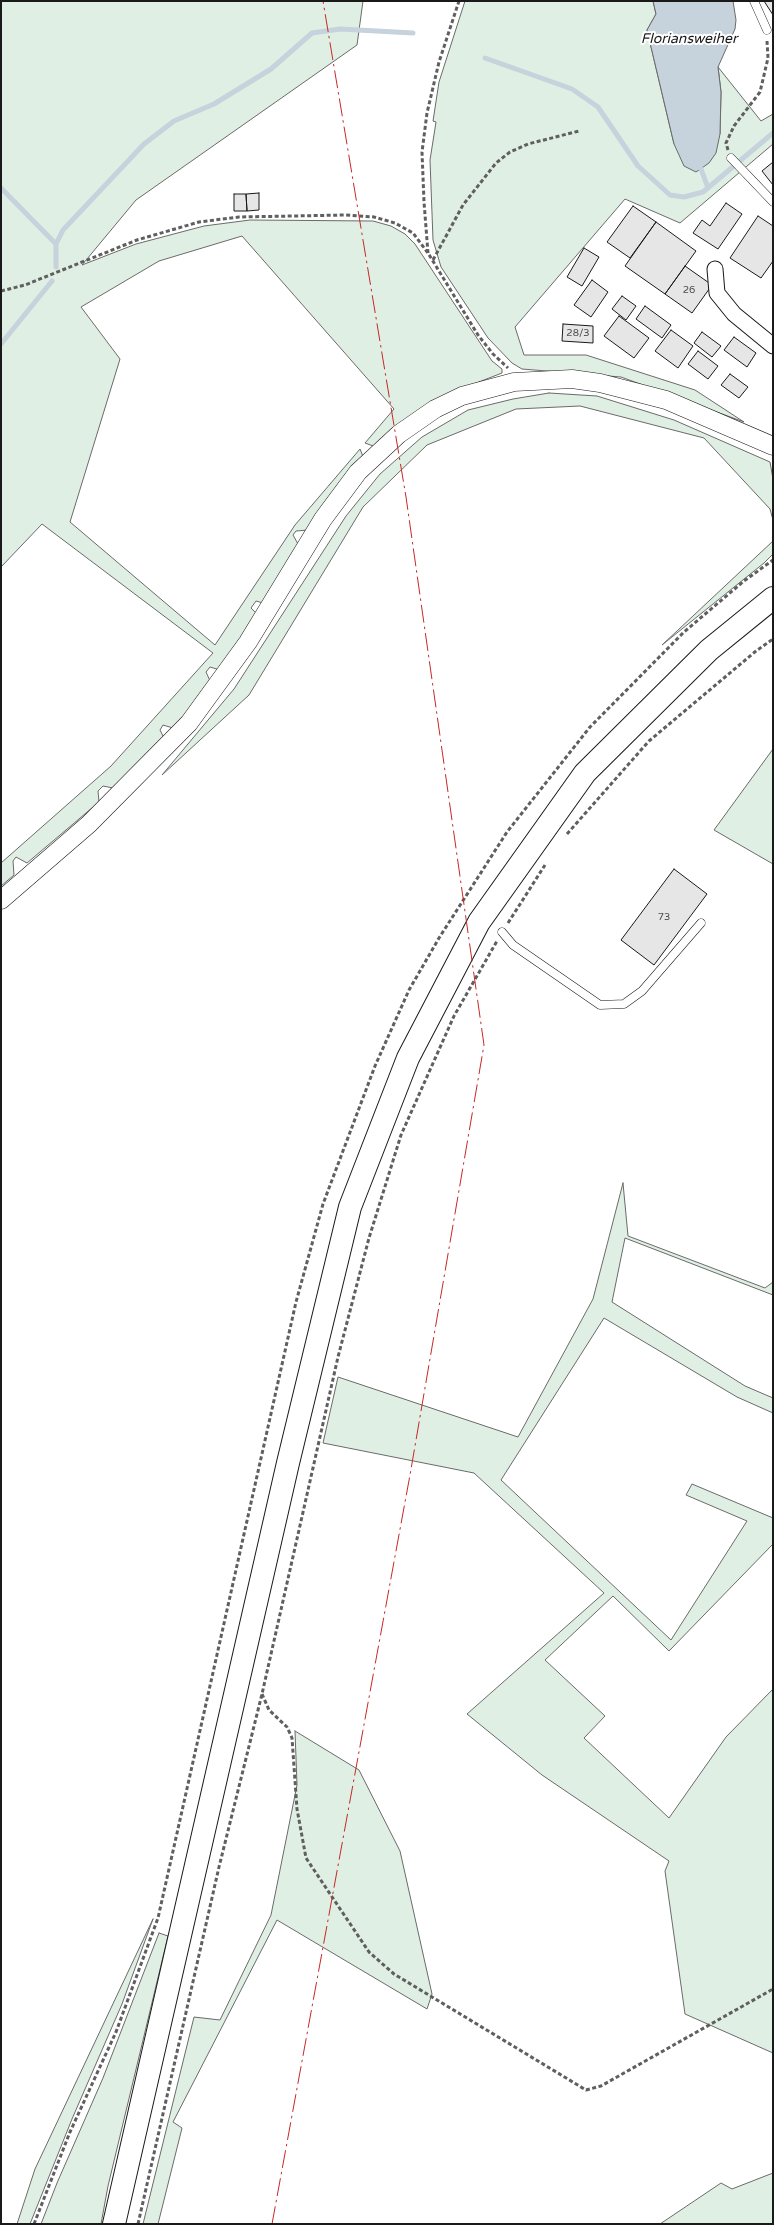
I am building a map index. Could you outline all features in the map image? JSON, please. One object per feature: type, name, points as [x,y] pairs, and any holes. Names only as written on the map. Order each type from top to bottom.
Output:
[{"type":"main road","points":[[114,2224],[288,1463],[350,1207],[408,1058],[479,922],[585,773],[709,650],[773,598]]},
{"type":"street","points":[[715,269],[717,293],[734,314],[773,346]]},
{"type":"street","points":[[1,900],[89,824],[189,723],[248,642],[323,518],[358,472],[399,434],[435,409],[462,396],[514,382],[572,379],[625,389],[666,400],[773,446]]},
{"type":"lane","points":[[754,1],[767,30]]},
{"type":"lane","points":[[731,158],[773,202]]},
{"type":"lane","points":[[502,932],[513,945],[600,1005],[624,1004],[642,991],[701,923]]},
{"type":"path","points":[[428,253],[422,152],[427,113],[439,62],[459,1]]},
{"type":"path","points":[[731,158],[726,143],[734,126],[760,92],[768,58],[767,30]]},
{"type":"path","points":[[432,260],[463,205],[496,163],[510,152],[528,144],[579,131]]},
{"type":"path","points":[[1,291],[25,285],[137,240],[199,222],[239,217],[346,215],[374,217],[395,223],[413,233],[428,253],[460,308],[493,354],[507,365],[514,382]]},
{"type":"path","points":[[566,835],[649,741],[756,651],[773,639]]},
{"type":"path","points":[[138,2224],[226,1840],[262,1694],[338,1357],[369,1238],[398,1144],[454,1016],[502,932],[549,859]]},
{"type":"path","points":[[262,1694],[269,1710],[287,1727],[292,1738],[297,1809],[306,1858],[369,1952],[394,1974],[586,2090],[601,2086],[773,1989]]},
{"type":"green space","points":[[1,1],[363,1],[357,45],[136,200],[82,265],[136,244],[204,226],[250,220],[373,221],[391,226],[405,234],[415,244],[492,361],[502,369],[502,373],[453,392],[376,447],[365,443],[394,409],[242,236],[159,261],[81,307],[120,359],[70,522],[215,645],[295,525],[360,449],[364,459],[308,530],[296,531],[293,535],[298,544],[263,603],[256,601],[251,608],[256,613],[220,670],[210,667],[206,672],[211,683],[173,728],[163,725],[160,730],[164,738],[113,788],[103,786],[98,791],[99,802],[27,863],[16,857],[13,861],[14,875],[1,886],[1,863],[111,766],[213,653],[42,524],[1,567]]},
{"type":"green space","points":[[465,1],[653,1],[656,14],[647,30],[674,144],[720,134],[721,92],[718,67],[761,121],[773,114],[773,144],[680,223],[625,199],[515,327],[524,355],[586,355],[695,390],[744,422],[621,377],[522,369],[512,363],[488,338],[441,267],[433,240],[430,160],[436,122],[433,121],[439,82]]},
{"type":"green space","points":[[549,393],[597,396],[674,420],[770,462],[773,479],[773,520],[770,509],[704,438],[580,406],[516,409],[427,445],[363,507],[249,695],[162,775],[234,689],[346,516],[380,474],[422,437],[468,410],[513,399]]},
{"type":"green space","points":[[773,541],[773,554],[764,563],[662,645]]},
{"type":"green space","points":[[773,749],[773,864],[714,830]]},
{"type":"green space","points":[[623,1183],[628,1236],[765,1288],[773,1282],[773,1295],[625,1238],[612,1302],[745,1386],[773,1398],[773,1413],[737,1397],[604,1318],[501,1480],[671,1640],[747,1521],[686,1495],[692,1484],[773,1518],[773,1544],[669,1651],[613,1596],[545,1660],[605,1716],[584,1738],[669,1818],[726,1737],[773,1689],[773,2053],[685,2014],[665,1871],[669,1861],[542,1775],[467,1714],[604,1593],[474,1473],[323,1443],[338,1377],[518,1437],[593,1299]]},
{"type":"green space","points":[[295,1731],[359,1770],[400,1851],[432,1994],[427,2009],[277,1920],[173,2122],[182,2128],[158,2224],[143,2224],[194,2017],[220,2020],[271,1915],[297,1785]]},
{"type":"green space","points":[[153,1919],[122,2004],[72,2119],[30,2224],[17,2224],[35,2169]]},
{"type":"green space","points":[[159,1933],[168,1936],[108,2186],[101,2224],[41,2224],[103,2078]]},
{"type":"green space","points":[[773,2173],[773,2224],[660,2224],[721,2183],[732,2189]]},
{"type":"water","name":"Floriansweiher","points":[[653,1],[733,1],[736,20],[735,29],[718,67],[721,92],[720,134],[716,153],[709,163],[696,172],[684,166],[674,144],[647,30],[656,14]]},
{"type":"building","points":[[764,1],[773,1],[773,15]]},
{"type":"building","points":[[773,162],[773,185],[762,171]]},
{"type":"building","points":[[259,193],[259,210],[247,211],[246,194]]},
{"type":"building","points":[[234,194],[246,194],[247,211],[234,211]]},
{"type":"building","points":[[726,203],[742,214],[718,249],[693,233],[702,220],[710,226]]},
{"type":"building","points":[[633,206],[656,222],[630,258],[607,242]]},
{"type":"building","points":[[758,216],[773,226],[773,261],[761,278],[730,258]]},
{"type":"building","points":[[656,222],[696,251],[665,294],[625,266]]},
{"type":"building","points":[[584,248],[599,257],[582,286],[567,277]]},
{"type":"building","points":[[685,266],[712,285],[692,313],[665,294]]},
{"type":"building","points":[[592,280],[608,292],[591,317],[574,305]]},
{"type":"building","points":[[622,296],[636,306],[626,320],[612,309]]},
{"type":"building","points":[[645,306],[671,325],[662,338],[636,319]]},
{"type":"building","points":[[619,316],[649,338],[634,358],[604,336]]},
{"type":"building","points":[[563,324],[593,326],[593,343],[562,341]]},
{"type":"building","points":[[671,330],[693,346],[678,368],[655,351]]},
{"type":"building","points":[[702,332],[721,346],[712,357],[694,343]]},
{"type":"building","points":[[734,337],[756,353],[747,367],[724,350]]},
{"type":"building","points":[[698,351],[718,366],[708,379],[688,364]]},
{"type":"building","points":[[730,374],[748,387],[739,398],[721,385]]},
{"type":"building","points":[[674,869],[707,894],[654,965],[621,940]]},
{"type":"waterway","points":[[56,267],[56,244],[63,230],[144,144],[174,121],[214,104],[271,69],[312,33],[340,29],[413,33]]},
{"type":"waterway","points":[[485,58],[572,89],[598,107],[638,166],[670,195],[684,197],[703,192],[773,133]]},
{"type":"waterway","points":[[701,169],[708,188]]},
{"type":"waterway","points":[[1,188],[56,244]]},
{"type":"waterway","points":[[1,344],[52,281]]},
{"type":"power","points":[[272,2224],[410,1475],[484,1045],[406,497],[323,1]]}]
